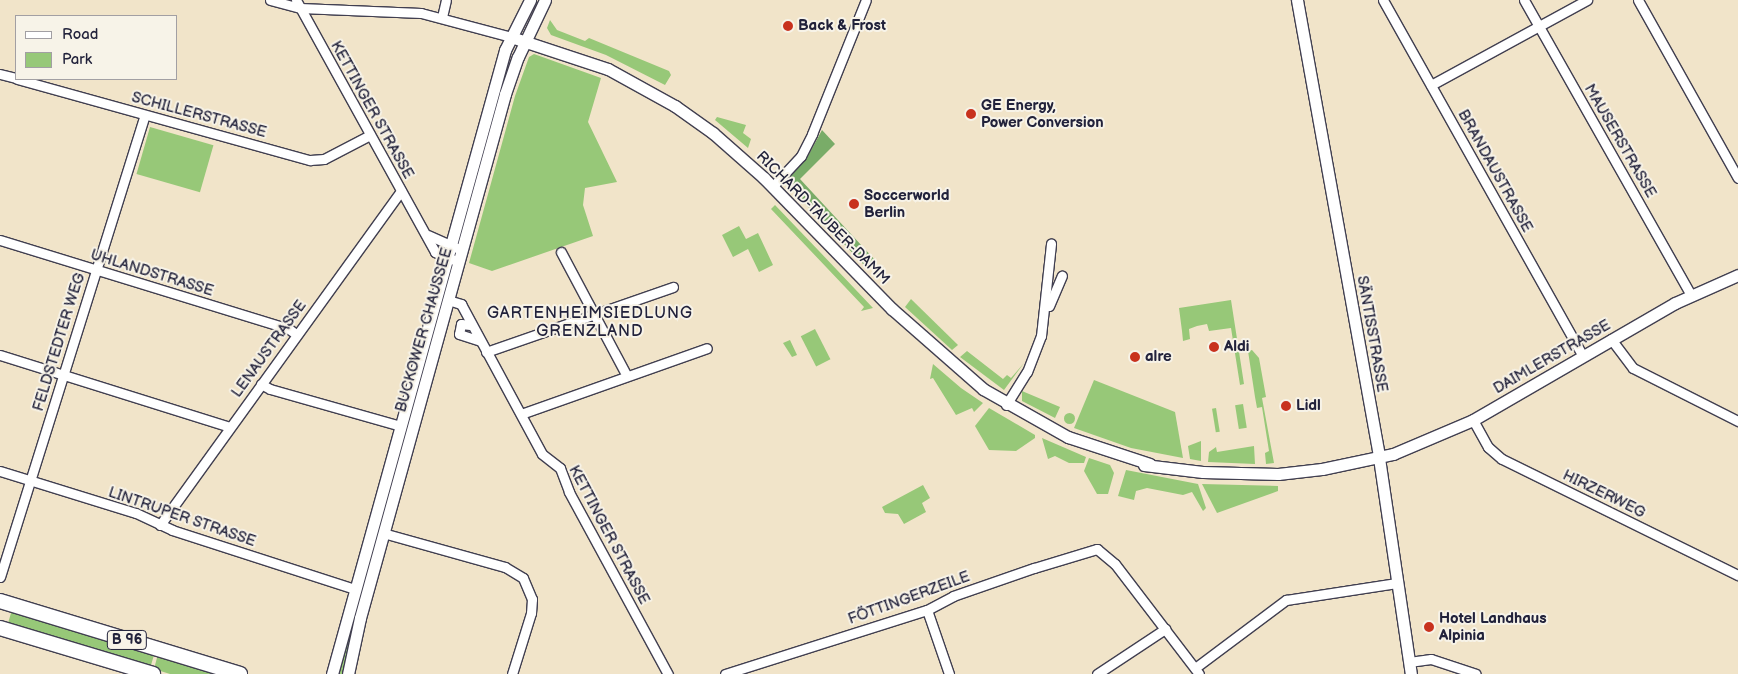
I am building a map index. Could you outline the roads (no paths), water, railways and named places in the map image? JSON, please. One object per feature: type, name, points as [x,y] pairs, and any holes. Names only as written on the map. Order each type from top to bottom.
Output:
[{"type":"main road","name":"B 96","points":[[0,601],[240,674]]},
{"type":"main road","name":"B 96","points":[[0,628],[146,673]]},
{"type":"street","points":[[270,0],[298,4],[421,13],[512,36]]},
{"type":"street","points":[[442,17],[446,0]]},
{"type":"street","name":"BUCKOWER CHAUSSEE","points":[[457,248],[512,36],[530,0]]},
{"type":"street","name":"BUCKOWER CHAUSSEE","points":[[332,674],[350,587],[505,94],[545,0]]},
{"type":"street","points":[[773,186],[805,149],[866,0]]},
{"type":"street","name":"SÄNTISSTRASSE","points":[[1297,0],[1379,458],[1411,674]]},
{"type":"street","name":"BRANDAUSTRASSE","points":[[1383,0],[1583,356]]},
{"type":"street","name":"MAUSERSTRASSE","points":[[1524,0],[1692,295]]},
{"type":"street","points":[[1431,85],[1587,0]]},
{"type":"street","points":[[1638,0],[1738,178]]},
{"type":"street","name":"KETTINGER STRASSE","points":[[298,4],[435,252],[453,260]]},
{"type":"street","name":"RICHARD-TAUBER-DAMM","points":[[512,36],[608,69],[646,88],[713,133],[773,186],[911,328],[964,375],[1006,404],[1124,461],[1203,472],[1259,474],[1322,469],[1379,458]]},
{"type":"street","name":"SCHILLERSTRASSE","points":[[0,74],[15,78]]},
{"type":"street","name":"SCHILLERSTRASSE","points":[[21,80],[310,160],[324,159],[370,135]]},
{"type":"street","name":"FELDSTEDTER WEG","points":[[0,577],[145,115]]},
{"type":"street","name":"LENAUSTRASSE","points":[[160,525],[401,191]]},
{"type":"street","points":[[424,232],[435,241],[457,248]]},
{"type":"street","name":"UHLANDSTRASSE","points":[[0,240],[296,334]]},
{"type":"street","points":[[1006,404],[1038,348],[1046,313],[1051,244]]},
{"type":"street","points":[[561,252],[627,376]]},
{"type":"street","name":"BUCKOWER CHAUSSEE","points":[[348,674],[354,642],[448,300],[453,260]]},
{"type":"street","name":"DAIMLERSTRASSE","points":[[1379,458],[1411,448],[1473,420],[1692,295],[1738,275]]},
{"type":"street","points":[[1046,313],[1062,276]]},
{"type":"street","points":[[486,352],[673,287]]},
{"type":"street","name":"KETTINGER STRASSE","points":[[448,300],[461,304],[470,325],[542,454],[560,468],[569,492],[668,674]]},
{"type":"street","points":[[470,325],[461,324],[458,334],[480,341]]},
{"type":"street","points":[[1611,340],[1633,368],[1738,421]]},
{"type":"street","points":[[520,414],[707,348]]},
{"type":"street","points":[[0,355],[230,427]]},
{"type":"street","points":[[261,384],[270,389],[401,426]]},
{"type":"street","name":"HIRZERWEG","points":[[1473,420],[1488,447],[1502,459],[1738,576]]},
{"type":"street","name":"LINTRUPER STRASSE","points":[[0,471],[136,512],[160,525],[350,587]]},
{"type":"street","points":[[383,534],[505,567],[523,578],[532,600],[531,613],[512,674]]},
{"type":"street","name":"FÖTTINGERZEILE","points":[[726,674],[927,610],[953,596],[1034,568],[1091,551],[1102,551],[1165,628]]},
{"type":"street","points":[[1096,674],[1165,628],[1197,671],[1286,600],[1397,583]]},
{"type":"street","points":[[927,610],[949,674]]},
{"type":"street","points":[[1409,662],[1431,659],[1476,674]]},
{"type":"place","name":"Back & Frost","points":[[788,26]]},
{"type":"place","name":"GE Energy, Power Conversion","points":[[971,114]]},
{"type":"place","name":"Soccerworld Berlin","points":[[854,204]]},
{"type":"place","name":"Aldi","points":[[1214,347]]},
{"type":"place","name":"alre","points":[[1135,357]]},
{"type":"place","name":"Lidl","points":[[1286,406]]},
{"type":"place","name":"Hotel Landhaus Alpinia","points":[[1429,627]]},
{"type":"district","name":"GARTENHEIMSIEDLUNG GRENZLAND","points":[[590,323]]}]
